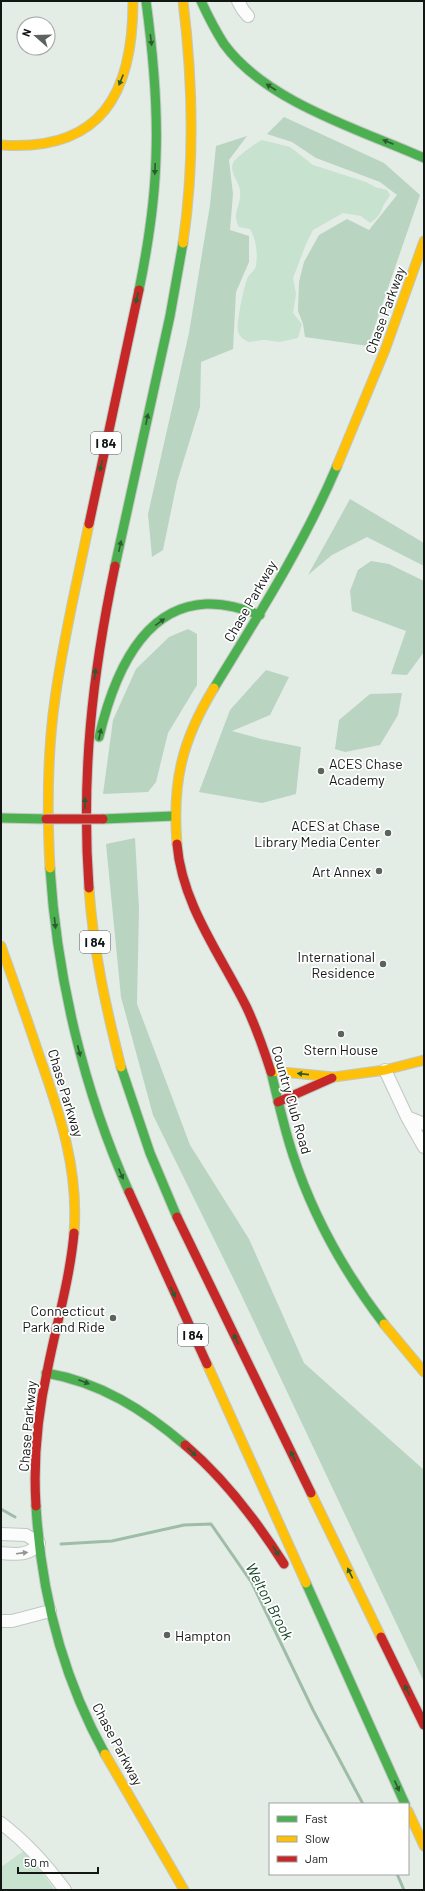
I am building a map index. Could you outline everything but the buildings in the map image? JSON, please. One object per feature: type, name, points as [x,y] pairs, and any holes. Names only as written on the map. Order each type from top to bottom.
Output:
[{"type":"main road","points":[[1,145],[26,146],[44,144],[72,136],[90,125],[101,113],[112,98],[120,82],[131,45],[133,1]]},
{"type":"main road","name":"I 84","points":[[146,1],[156,100],[156,140],[153,199],[141,281],[73,595],[57,683],[49,761],[48,801],[51,884],[56,930],[62,971],[79,1051],[103,1128],[117,1166],[405,1803]]},
{"type":"main road","name":"I 84","points":[[183,1],[192,98],[192,140],[188,204],[174,298],[107,603],[93,690],[86,765],[85,804],[88,884],[93,934],[106,1004],[124,1080],[150,1154],[198,1259],[424,1725]]},
{"type":"main road","points":[[201,1],[210,22],[228,49],[251,73],[264,83],[296,102],[424,158]]},
{"type":"main road","points":[[1,135],[25,141],[44,142],[72,136]]},
{"type":"main road","name":"Chase Parkway","points":[[174,816],[177,777],[188,735],[210,695],[260,615],[314,516],[343,452],[398,319],[424,241]]},
{"type":"main road","points":[[88,884],[98,744],[114,686],[129,654],[152,628],[179,610],[193,605],[220,604],[260,615]]},
{"type":"main road","points":[[1,818],[125,819],[174,816]]},
{"type":"main road","name":"Country Club Road","points":[[174,816],[179,856],[190,897],[202,927],[251,1015],[271,1071],[278,1102],[299,1173],[327,1234],[346,1269],[371,1309],[424,1372]]},
{"type":"main road","name":"Chase Parkway","points":[[1,946],[60,1114],[67,1141],[74,1188],[75,1214],[70,1259],[46,1373],[38,1422],[36,1451],[38,1543],[50,1611],[60,1646],[83,1709],[111,1765],[184,1890]]},
{"type":"main road","points":[[271,1071],[334,1077],[385,1070],[424,1060]]},
{"type":"main road","points":[[278,1102],[334,1077]]},
{"type":"main road","points":[[46,1373],[80,1380],[110,1394],[150,1418],[184,1444],[223,1481],[240,1501],[269,1539],[289,1574]]},
{"type":"main road","points":[[307,1608],[389,1768]]},
{"type":"main road","points":[[409,1813],[424,1846]]},
{"type":"street","points":[[238,1],[248,16]]},
{"type":"street","points":[[385,1070],[407,1117],[424,1147]]},
{"type":"street","points":[[407,1117],[424,1124]]},
{"type":"street","points":[[1,1534],[26,1535],[38,1543],[34,1549],[27,1553],[1,1553]]},
{"type":"street","points":[[1,1622],[12,1621],[50,1611]]},
{"type":"street","points":[[1,1823],[23,1840],[48,1867],[65,1890]]},
{"type":"green space","points":[[284,117],[384,163],[420,195],[368,346],[305,337],[303,324],[298,311],[299,282],[304,262],[319,235],[347,219],[369,230],[397,195],[380,182],[316,158],[292,142],[267,134]]},
{"type":"green space","points":[[247,136],[229,160],[233,194],[230,230],[249,236],[249,262],[236,292],[233,349],[201,362],[200,407],[177,482],[163,550],[152,557],[148,514],[189,333],[210,205],[216,146]]},
{"type":"green space","points":[[262,140],[290,147],[313,165],[387,190],[390,195],[383,205],[379,215],[370,223],[361,216],[343,213],[313,230],[293,278],[296,294],[293,313],[302,324],[298,338],[280,342],[264,340],[249,342],[242,338],[238,332],[239,313],[244,288],[248,277],[256,267],[257,256],[255,241],[250,229],[239,227],[237,222],[236,213],[240,200],[240,190],[232,170],[232,166],[238,158]]},
{"type":"green space","points":[[350,499],[424,543],[424,566],[367,537],[332,555],[308,575]]},
{"type":"green space","points":[[371,561],[389,564],[424,581],[424,652],[407,675],[391,674],[406,631],[352,611],[350,591],[358,570]]},
{"type":"green space","points":[[188,629],[197,634],[197,685],[168,733],[156,782],[148,792],[103,794],[113,720],[136,669],[169,637]]},
{"type":"green space","points":[[266,670],[289,677],[270,715],[232,731],[261,739],[301,747],[296,794],[262,803],[199,792],[230,710]]},
{"type":"green space","points":[[402,693],[398,715],[380,745],[345,752],[335,749],[339,720],[370,694]]},
{"type":"green space","points":[[135,838],[139,908],[137,1004],[190,1145],[249,1239],[304,1363],[424,1470],[424,1682],[239,1290],[153,1115],[121,997],[106,844]]},
{"type":"green space","points":[[25,1850],[55,1890],[1,1890],[1,1867]]},
{"type":"waterway","name":"Welton Brook","points":[[1,1509],[15,1517]]},
{"type":"waterway","name":"Welton Brook","points":[[61,1544],[112,1541],[184,1525],[211,1524],[252,1583],[313,1710],[362,1803]]},
{"type":"waterway","name":"Welton Brook","points":[[397,1875],[404,1890]]},
{"type":"traffic: fast","points":[[139,290],[150,223],[156,156],[154,78],[146,1]]},
{"type":"traffic: fast","points":[[201,1],[224,44],[242,64],[264,82],[289,98],[316,112],[424,158]]},
{"type":"traffic: fast","points":[[115,566],[170,316],[183,243]]},
{"type":"traffic: fast","points":[[214,688],[264,607],[295,552],[337,466]]},
{"type":"traffic: fast","points":[[99,737],[112,693],[132,651],[146,633],[163,618],[183,608],[206,604],[227,605],[260,615]]},
{"type":"traffic: fast","points":[[103,819],[174,816]]},
{"type":"traffic: fast","points":[[1,818],[46,819]]},
{"type":"traffic: fast","points":[[50,868],[59,951],[75,1034],[99,1114],[113,1154],[129,1192]]},
{"type":"traffic: fast","points":[[121,1067],[150,1153],[177,1217]]},
{"type":"traffic: fast","points":[[271,1072],[290,1145],[310,1200],[343,1264],[384,1324]]},
{"type":"traffic: fast","points":[[46,1373],[85,1383],[120,1399],[154,1420],[185,1445]]},
{"type":"traffic: fast","points":[[36,1506],[43,1570],[57,1634],[77,1695],[105,1754]]},
{"type":"traffic: fast","points":[[306,1583],[405,1803]]},
{"type":"traffic: slow","points":[[1,145],[36,145],[64,138],[87,127],[105,110],[118,89],[127,63],[133,1]]},
{"type":"traffic: slow","points":[[183,1],[191,92],[191,152],[187,213],[183,243]]},
{"type":"traffic: slow","points":[[337,466],[385,350],[424,241]]},
{"type":"traffic: slow","points":[[50,868],[48,784],[52,720],[70,611],[89,524]]},
{"type":"traffic: slow","points":[[177,844],[176,801],[182,762],[194,726],[214,688]]},
{"type":"traffic: slow","points":[[89,888],[97,956],[110,1023],[121,1067]]},
{"type":"traffic: slow","points":[[1,946],[61,1121],[71,1165],[74,1187],[74,1233]]},
{"type":"traffic: slow","points":[[271,1071],[334,1077],[385,1070],[424,1060]]},
{"type":"traffic: slow","points":[[384,1324],[424,1372]]},
{"type":"traffic: slow","points":[[207,1364],[306,1583]]},
{"type":"traffic: slow","points":[[311,1493],[381,1637]]},
{"type":"traffic: slow","points":[[105,1754],[184,1890]]},
{"type":"traffic: slow","points":[[409,1813],[424,1846]]},
{"type":"traffic: jam","points":[[89,524],[139,290]]},
{"type":"traffic: jam","points":[[89,888],[86,805],[90,726],[100,647],[115,566]]},
{"type":"traffic: jam","points":[[46,819],[103,819]]},
{"type":"traffic: jam","points":[[177,844],[180,866],[194,908],[246,1006],[260,1039],[271,1072]]},
{"type":"traffic: jam","points":[[278,1102],[332,1078]]},
{"type":"traffic: jam","points":[[129,1192],[207,1364]]},
{"type":"traffic: jam","points":[[177,1217],[311,1493]]},
{"type":"traffic: jam","points":[[36,1506],[35,1471],[39,1418],[44,1384],[66,1283],[74,1233]]},
{"type":"traffic: jam","points":[[185,1445],[227,1486],[251,1516],[284,1564]]},
{"type":"traffic: jam","points":[[381,1637],[424,1725]]},
{"type":"place","name":"ACES Chase Academy","points":[[321,771]]},
{"type":"place","name":"ACES at Chase Library Media Center","points":[[388,833]]},
{"type":"place","name":"Art Annex","points":[[379,871]]},
{"type":"place","name":"International Residence","points":[[383,964]]},
{"type":"place","name":"Stern House","points":[[341,1034]]},
{"type":"place","name":"Connecticut Park and Ride","points":[[113,1318]]},
{"type":"place","name":"Hampton","points":[[167,1635]]}]
